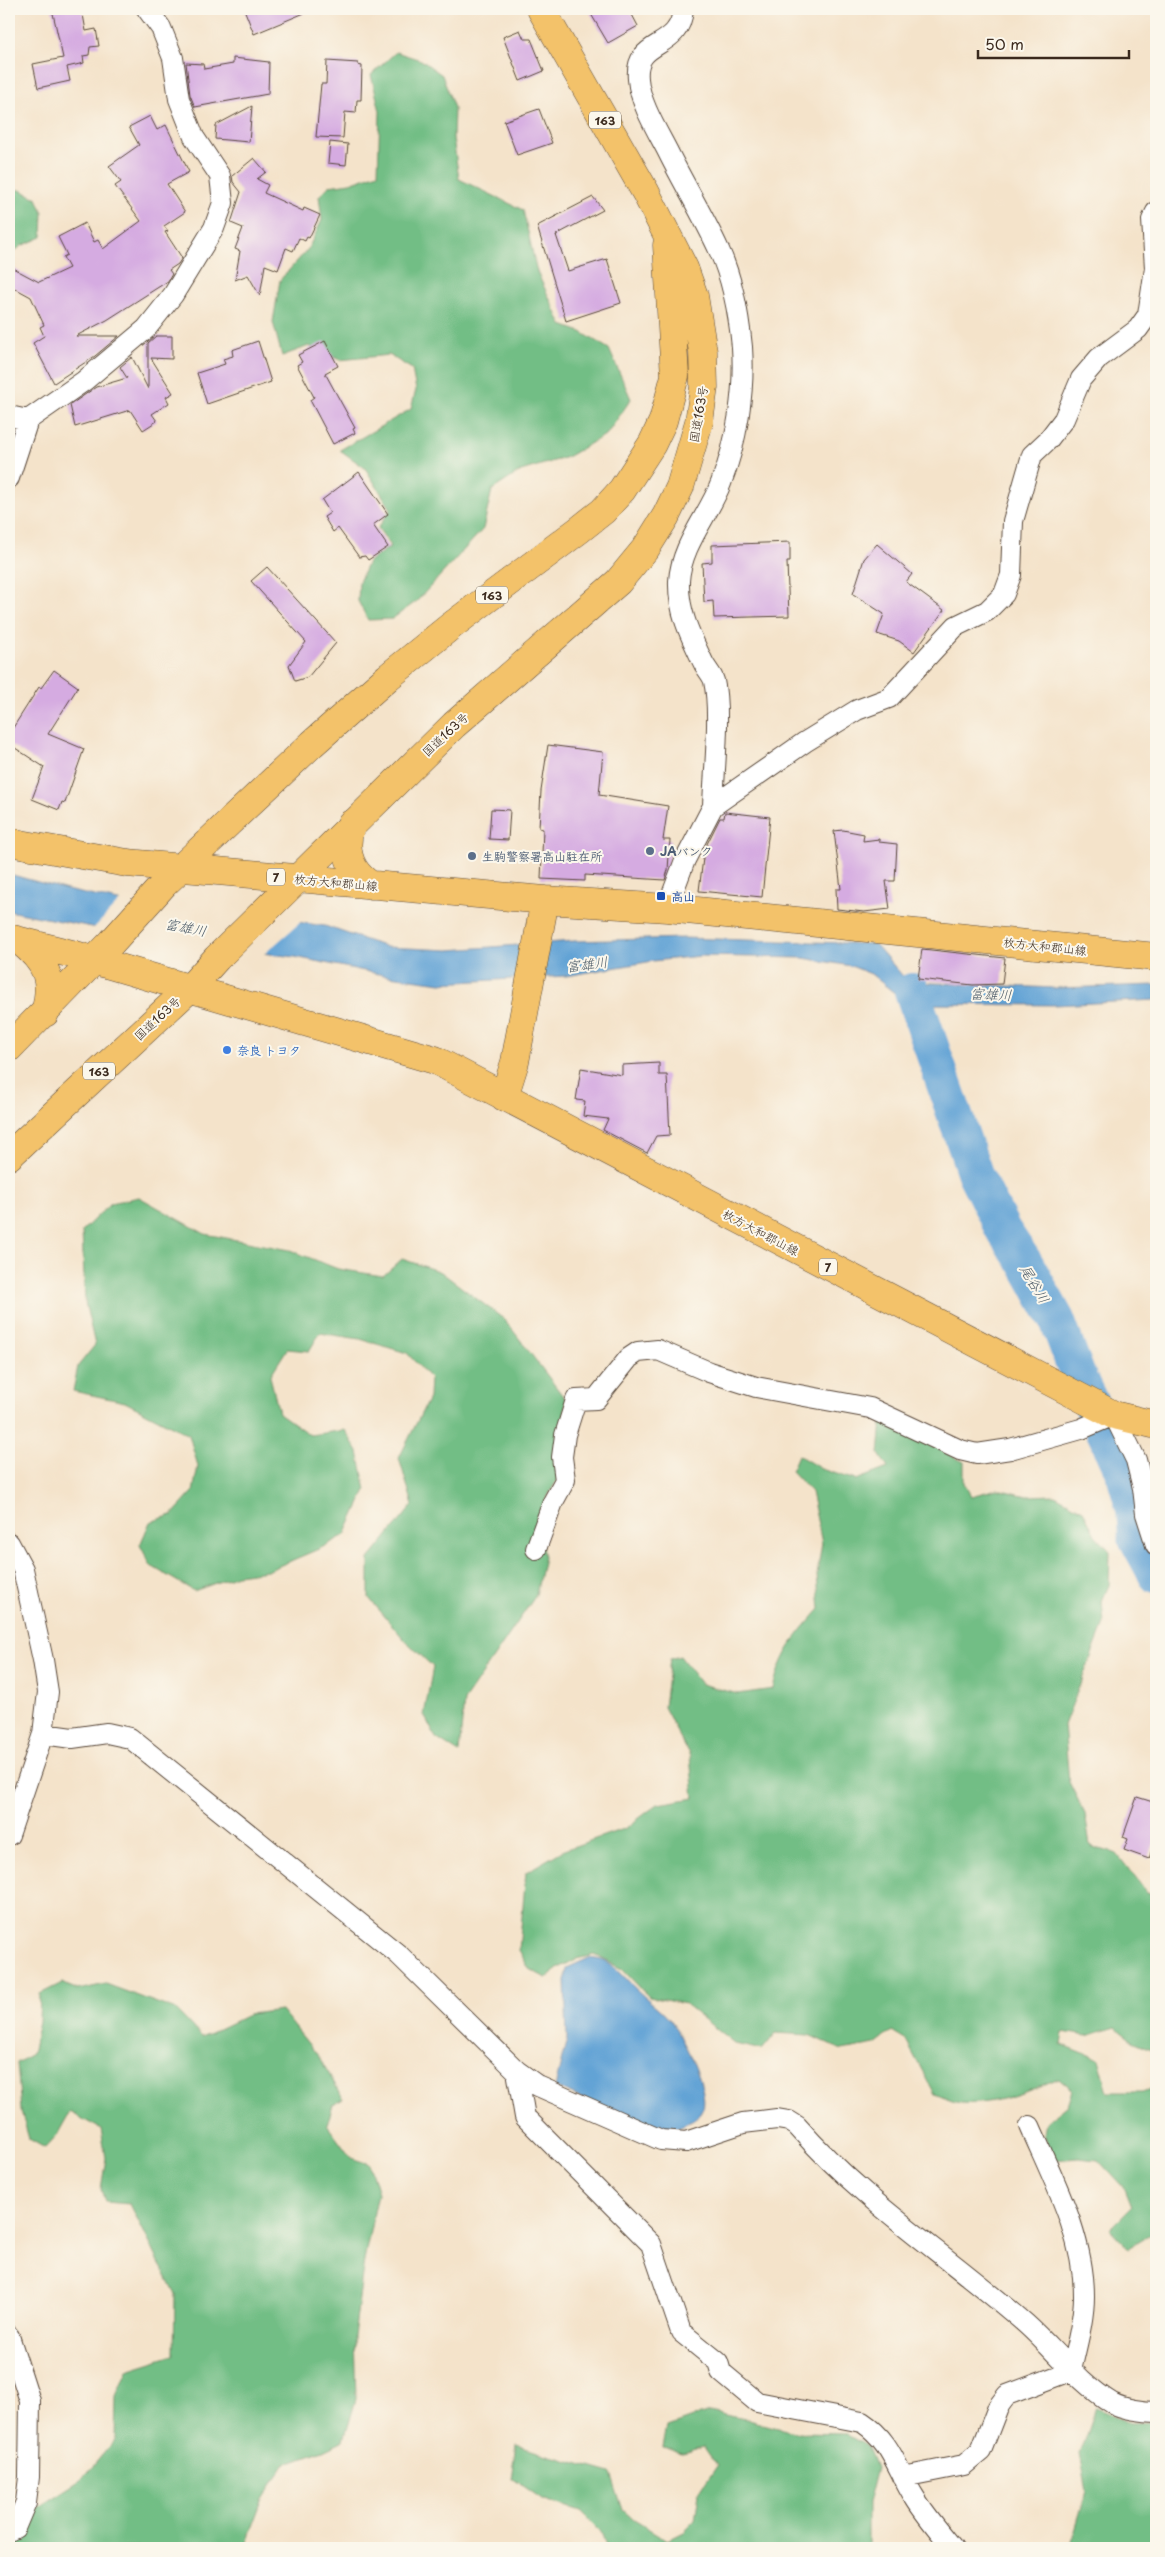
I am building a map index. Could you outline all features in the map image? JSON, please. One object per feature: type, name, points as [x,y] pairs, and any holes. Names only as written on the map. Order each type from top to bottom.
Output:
[{"type":"main road","name":"国道163号","points":[[9,1156],[190,988],[217,958],[351,824],[454,725],[618,582],[646,548],[666,516],[680,487],[699,422],[704,387],[703,352],[694,296],[684,268],[632,166],[541,9]]},
{"type":"main road","name":"国道163号","points":[[9,1048],[45,1013],[173,876],[312,744],[388,677],[451,626],[580,530],[603,511],[622,490],[652,444],[663,421],[675,376],[666,234]]},
{"type":"main road","points":[[351,824],[346,843],[348,858],[360,877],[371,885]]},
{"type":"main road","name":"枚方大和郡山線","points":[[9,842],[94,858],[173,876],[298,879],[545,900],[667,908],[1156,957]]},
{"type":"main road","points":[[504,1097],[515,1062],[541,931],[545,900]]},
{"type":"main road","points":[[15,940],[41,961],[47,973],[50,986],[45,1013]]},
{"type":"main road","name":"枚方大和郡山線","points":[[15,940],[103,951],[190,988],[435,1060],[1114,1416],[1156,1425]]},
{"type":"street","points":[[9,478],[18,418],[84,381],[146,328],[173,295],[209,237],[223,203],[220,176],[194,137],[179,99],[173,58],[161,28],[147,9]]},
{"type":"street","points":[[667,908],[685,860],[713,806],[716,703],[713,679],[682,618],[679,582],[682,558],[721,483],[732,448],[739,413],[742,347],[730,286],[720,252],[662,139],[638,79],[639,61],[648,48],[664,43],[675,32],[682,22],[682,9]]},
{"type":"street","points":[[713,806],[805,742],[857,710],[889,698],[956,626],[987,610],[1004,594],[1011,575],[1013,521],[1032,455],[1048,440],[1064,419],[1081,379],[1099,358],[1138,328],[1148,315],[1155,268],[1152,220],[1156,212]]},
{"type":"street","points":[[536,1549],[553,1502],[565,1480],[562,1457],[565,1435],[576,1400],[596,1399],[629,1358],[638,1352],[658,1350],[709,1372],[756,1387],[870,1408],[960,1450],[977,1454],[1010,1448],[1072,1432],[1114,1416],[1136,1460],[1143,1488],[1146,1514],[1156,1544]]},
{"type":"street","points":[[9,1544],[23,1569],[48,1692],[43,1734],[9,1835]]},
{"type":"street","points":[[43,1734],[72,1738],[107,1733],[130,1738],[399,1955],[516,2071],[538,2086],[661,2140],[686,2142],[743,2123],[777,2120],[790,2121],[851,2183],[894,2220],[1026,2324],[1071,2371],[1114,2404],[1156,2412]]},
{"type":"street","points":[[516,2071],[525,2117],[651,2244],[681,2332],[718,2362],[722,2372],[758,2402],[862,2422],[885,2440],[915,2499],[952,2548]]},
{"type":"street","points":[[1030,2126],[1066,2209],[1082,2266],[1084,2296],[1071,2371]]},
{"type":"street","points":[[9,2336],[30,2401],[29,2477],[26,2502],[15,2528],[9,2531]]},
{"type":"street","points":[[903,2476],[964,2465],[981,2451],[998,2407],[1007,2395],[1071,2371]]},
{"type":"green space","points":[[396,52],[421,60],[442,75],[454,108],[453,138],[459,179],[523,210],[537,272],[562,325],[581,332],[609,349],[631,399],[607,434],[567,457],[521,471],[492,490],[483,529],[417,601],[392,619],[368,620],[358,601],[359,582],[368,562],[391,546],[378,528],[391,509],[365,468],[340,450],[411,409],[416,390],[412,369],[389,355],[340,360],[309,346],[282,356],[273,322],[280,280],[308,249],[322,220],[319,196],[329,186],[350,183],[378,173],[380,111],[371,75]]},
{"type":"green space","points":[[9,189],[20,190],[37,198],[43,213],[42,237],[21,246],[9,256]]},
{"type":"green space","points":[[139,1197],[205,1234],[290,1250],[338,1269],[383,1276],[402,1259],[441,1272],[505,1320],[566,1400],[558,1478],[536,1518],[544,1557],[536,1595],[464,1701],[459,1753],[436,1738],[424,1715],[433,1667],[404,1639],[369,1598],[369,1559],[413,1505],[399,1458],[429,1398],[430,1378],[407,1353],[360,1339],[320,1333],[309,1351],[287,1349],[270,1376],[279,1413],[310,1435],[345,1430],[358,1452],[366,1490],[345,1535],[321,1548],[267,1571],[237,1575],[194,1591],[151,1566],[140,1545],[150,1522],[172,1515],[193,1492],[198,1466],[189,1435],[125,1402],[73,1391],[78,1366],[95,1345],[85,1302],[82,1231],[111,1203]]},
{"type":"green space","points":[[882,1421],[964,1462],[964,1483],[971,1496],[997,1489],[1027,1496],[1055,1495],[1083,1510],[1095,1535],[1110,1551],[1109,1585],[1102,1601],[1104,1624],[1064,1725],[1069,1782],[1085,1814],[1090,1846],[1117,1854],[1147,1893],[1156,1896],[1156,2051],[1133,2041],[1115,2027],[1087,2036],[1063,2032],[1061,2044],[1099,2059],[1108,2092],[1142,2092],[1156,2087],[1156,2231],[1128,2248],[1110,2229],[1132,2207],[1125,2189],[1098,2160],[1078,2158],[1054,2160],[1044,2134],[1046,2122],[1067,2105],[1072,2089],[1059,2078],[999,2100],[973,2103],[951,2101],[935,2094],[905,2039],[892,2031],[875,2044],[842,2050],[809,2035],[776,2033],[762,2050],[735,2044],[685,2004],[649,1997],[622,1969],[595,1955],[576,1959],[546,1978],[529,1969],[519,1950],[526,1872],[564,1850],[626,1828],[658,1804],[694,1798],[690,1756],[664,1707],[670,1659],[680,1656],[701,1684],[738,1694],[773,1689],[780,1665],[790,1646],[820,1609],[817,1575],[822,1543],[811,1492],[791,1471],[798,1455],[821,1469],[856,1480],[888,1468],[879,1454]]},
{"type":"green space","points":[[62,1983],[78,1990],[106,1984],[176,2010],[202,2037],[250,2014],[281,2010],[319,2057],[343,2098],[333,2104],[327,2125],[351,2158],[369,2164],[378,2193],[364,2260],[354,2337],[356,2399],[344,2440],[285,2464],[262,2500],[249,2534],[248,2548],[9,2548],[9,2543],[19,2538],[37,2508],[82,2479],[115,2440],[116,2396],[127,2370],[174,2355],[175,2294],[130,2204],[105,2202],[101,2189],[106,2158],[101,2129],[70,2112],[57,2135],[45,2148],[29,2139],[21,2111],[17,2063],[32,2054],[39,2021],[40,1994]]},
{"type":"green space","points":[[1096,2408],[1130,2423],[1156,2422],[1156,2548],[1070,2548],[1087,2490],[1080,2454]]},
{"type":"green space","points":[[709,2412],[797,2433],[847,2434],[867,2445],[876,2468],[867,2504],[867,2548],[607,2548],[601,2532],[580,2511],[542,2499],[512,2478],[517,2446],[611,2473],[623,2510],[634,2520],[667,2540],[683,2532],[695,2520],[699,2493],[717,2466],[704,2447],[682,2452],[663,2448],[667,2427]]},
{"type":"water","name":"富雄川","points":[[9,874],[71,891],[132,904],[219,911],[325,926],[386,947],[449,950],[574,941],[684,938],[875,944],[908,982],[1056,988],[1156,985],[1156,1000],[1054,1005],[908,1004],[871,974],[851,966],[803,958],[701,956],[653,961],[566,976],[441,983],[389,976],[295,957],[170,942],[9,911]]},
{"type":"water","points":[[589,1958],[602,1960],[613,1966],[670,2020],[693,2062],[702,2088],[703,2108],[697,2117],[667,2135],[555,2087],[567,2038],[565,1981],[567,1968]]},
{"type":"pier","points":[[122,899],[303,920],[263,955],[169,945],[92,930]]},
{"type":"building","points":[[52,9],[82,9],[86,31],[96,29],[99,46],[90,47],[89,55],[83,56],[84,63],[67,67],[70,81],[38,88],[33,64],[63,58]]},
{"type":"building","points":[[244,9],[314,9],[254,34]]},
{"type":"building","points":[[588,9],[629,9],[638,26],[608,43]]},
{"type":"building","points":[[520,30],[524,39],[531,39],[544,71],[520,81],[503,37]]},
{"type":"building","points":[[233,58],[269,62],[268,94],[195,107],[190,95],[186,63],[203,64],[204,69],[233,64]]},
{"type":"building","points":[[327,61],[358,63],[358,65],[362,66],[361,100],[357,100],[356,113],[345,112],[343,138],[316,137],[321,84],[326,84]]},
{"type":"building","points":[[252,106],[249,142],[215,139],[216,125]]},
{"type":"building","points":[[539,109],[552,143],[517,155],[504,121]]},
{"type":"building","points":[[150,116],[157,130],[166,125],[189,172],[167,184],[185,212],[164,226],[168,231],[165,232],[182,258],[178,264],[169,270],[172,274],[168,281],[107,320],[76,336],[119,336],[95,356],[54,383],[33,343],[44,336],[40,327],[44,325],[31,297],[9,285],[9,266],[39,282],[69,268],[63,257],[67,255],[58,237],[85,223],[94,242],[98,240],[103,249],[141,221],[115,186],[121,182],[109,166],[139,145],[129,127]]},
{"type":"building","points":[[330,142],[348,144],[346,165],[328,163]]},
{"type":"building","points":[[254,158],[266,172],[257,179],[268,185],[264,193],[303,211],[304,208],[320,215],[309,238],[307,237],[305,241],[299,238],[293,251],[286,248],[278,270],[265,265],[260,296],[248,275],[235,280],[240,251],[235,249],[243,228],[231,223],[241,192],[233,182],[232,176]]},
{"type":"building","points":[[593,197],[603,210],[556,235],[568,271],[607,259],[621,303],[566,321],[537,226]]},
{"type":"building","points":[[156,336],[172,336],[172,359],[151,358],[173,393],[166,397],[169,403],[152,414],[157,421],[143,430],[130,410],[75,427],[70,405],[96,387],[127,378],[120,367],[132,357],[148,389],[148,343]]},
{"type":"building","points":[[258,341],[271,382],[207,404],[197,373],[225,364],[223,359],[233,356],[232,350]]},
{"type":"building","points":[[325,341],[338,366],[325,373],[355,428],[353,429],[355,433],[333,444],[310,400],[314,397],[297,365],[302,362],[298,355]]},
{"type":"building","points":[[359,472],[388,514],[373,525],[388,547],[368,560],[365,556],[359,557],[338,528],[333,532],[324,517],[330,513],[322,500]]},
{"type":"building","points":[[790,542],[790,562],[787,562],[789,616],[714,618],[713,601],[704,602],[702,563],[712,562],[712,545]]},
{"type":"building","points":[[877,544],[912,574],[906,582],[944,610],[914,652],[899,641],[877,634],[884,614],[853,594],[864,559]]},
{"type":"building","points":[[267,567],[336,643],[308,677],[295,681],[289,665],[306,642],[251,581]]},
{"type":"building","points":[[54,670],[78,687],[48,734],[84,749],[65,803],[62,802],[59,810],[32,799],[44,767],[9,744],[9,734],[39,687],[41,688]]},
{"type":"building","points":[[548,745],[603,752],[599,795],[668,806],[663,840],[670,840],[668,870],[665,880],[585,875],[585,881],[541,879],[543,829],[539,828],[541,791]]},
{"type":"building","points":[[491,809],[510,810],[508,840],[489,839]]},
{"type":"building","points":[[725,812],[770,817],[762,897],[699,891],[704,850],[720,818],[724,818]]},
{"type":"building","points":[[843,830],[864,834],[863,841],[879,839],[879,842],[897,844],[895,881],[886,881],[890,909],[864,912],[837,909],[836,889],[841,889],[834,831]]},
{"type":"building","points":[[922,949],[1005,958],[1002,984],[973,985],[918,979]]},
{"type":"building","points":[[659,1063],[659,1075],[667,1075],[670,1135],[656,1136],[647,1153],[603,1130],[608,1119],[583,1116],[585,1101],[576,1100],[581,1068],[622,1075],[622,1065]]},
{"type":"building","points":[[1137,1797],[1156,1803],[1156,1837],[1149,1859],[1124,1850],[1128,1839],[1123,1837]]},
{"type":"waterway","name":"尾谷川","points":[[912,991],[975,1174],[1003,1230],[1026,1264],[1057,1320],[1078,1376],[1124,1474],[1134,1509],[1136,1538],[1156,1575]]},
{"type":"place","name":"JAバンク","points":[[650,851]]},
{"type":"place","name":"生駒警察署高山駐在所","points":[[472,856]]},
{"type":"place","name":"高山","points":[[661,896]]},
{"type":"place","name":"奈良 トヨタ","points":[[227,1050]]}]
